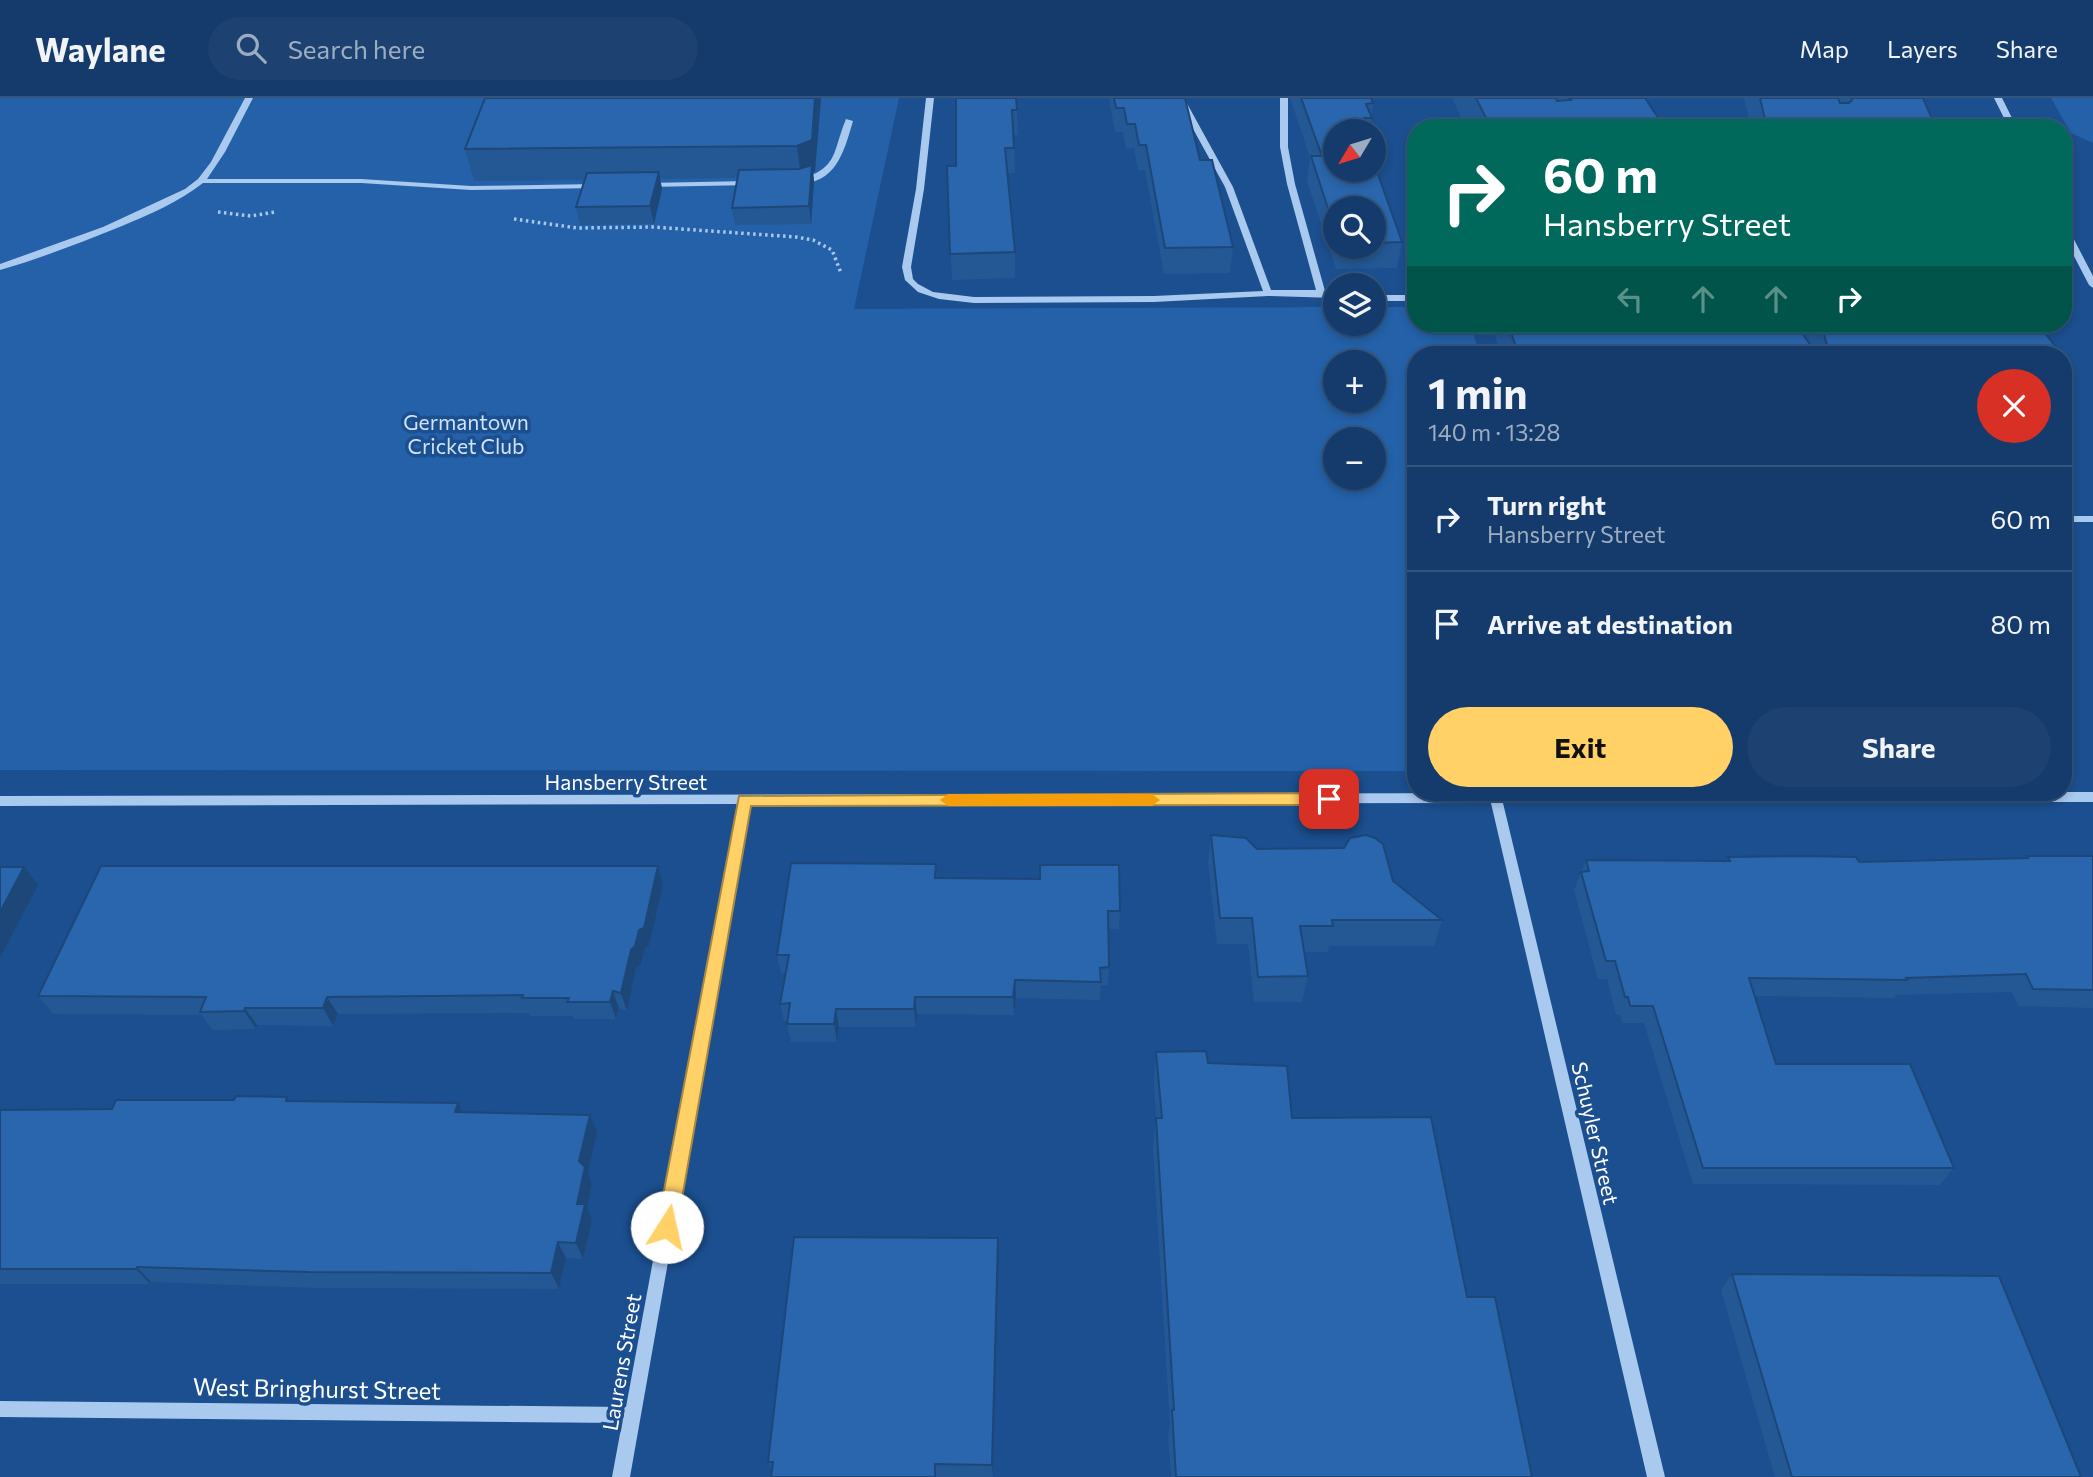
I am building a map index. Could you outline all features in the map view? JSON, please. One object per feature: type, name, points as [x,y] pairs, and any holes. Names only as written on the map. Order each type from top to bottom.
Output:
[{"type":"street","points":[[0,267],[182,196],[201,181],[222,149],[249,98]]},
{"type":"street","points":[[930,98],[918,208],[906,269],[909,280],[921,289],[950,298],[974,300],[1154,299],[1321,293],[1291,184],[1284,147],[1284,98]]},
{"type":"street","points":[[1180,98],[1228,187],[1268,293]]},
{"type":"street","points":[[1998,98],[2008,119]]},
{"type":"street","points":[[787,182],[826,174],[836,163],[849,121]]},
{"type":"street","points":[[201,181],[361,181],[471,188],[608,186]]},
{"type":"street","points":[[636,185],[759,183]]},
{"type":"street","points":[[2072,244],[2093,285]]},
{"type":"street","points":[[1386,298],[1407,298]]},
{"type":"street","points":[[2072,519],[2093,520]]},
{"type":"street","name":"Hansberry Street","points":[[2072,797],[2093,797]]},
{"type":"street","name":"Hansberry Street","points":[[0,802],[1407,799]]},
{"type":"street","name":"Laurens Street","points":[[621,1477],[744,800]]},
{"type":"street","name":"Schuyler Street","points":[[1496,801],[1656,1477]]},
{"type":"street","name":"West Bringhurst Street","points":[[0,1409],[633,1415]]},
{"type":"path","points":[[182,196],[235,216],[278,212]]},
{"type":"path","points":[[504,217],[558,226],[653,227],[796,237],[813,240],[832,250],[841,273]]},
{"type":"green space","name":"Germantown Cricket Club","points":[[0,98],[899,98],[854,309],[1323,307],[1323,336],[1386,336],[1386,307],[1407,307],[1407,333],[1473,333],[1477,346],[1407,346],[1407,771],[0,770]]},
{"type":"green space","points":[[2051,98],[2093,98],[2093,143],[2072,133],[2072,119],[2063,119]]},
{"type":"building","points":[[485,98],[815,98],[812,140],[797,146],[465,149]]},
{"type":"building","points":[[956,98],[1016,98],[1017,110],[1012,110],[1014,148],[1005,148],[1015,252],[950,254],[947,166],[956,166]]},
{"type":"building","points":[[1114,98],[1185,98],[1200,160],[1212,160],[1233,247],[1165,248],[1146,145],[1139,145],[1135,124],[1127,124],[1124,108],[1116,108]]},
{"type":"building","points":[[1301,98],[1371,98],[1373,103],[1366,104],[1372,118],[1323,119],[1323,182],[1381,182],[1386,196],[1324,196],[1311,156],[1322,156]]},
{"type":"building","points":[[1476,98],[1556,98],[1557,101],[1571,100],[1569,98],[1645,98],[1659,119],[1486,119]]},
{"type":"building","points":[[1760,98],[1838,98],[1840,103],[1849,103],[1851,98],[1923,98],[1932,119],[1765,119]]},
{"type":"building","points":[[812,165],[809,206],[732,208],[739,170],[799,169]]},
{"type":"building","points":[[659,172],[650,206],[576,207],[587,173]]},
{"type":"building","points":[[1386,197],[1402,242],[1386,243]]},
{"type":"building","points":[[1511,333],[1802,333],[1811,346],[1516,346]]},
{"type":"building","points":[[1824,333],[2045,333],[2055,346],[1827,346]]},
{"type":"building","points":[[1211,835],[1246,838],[1257,849],[1344,848],[1350,838],[1366,835],[1375,838],[1383,844],[1393,881],[1442,920],[1332,920],[1333,926],[1300,926],[1308,976],[1258,977],[1252,918],[1220,918]]},
{"type":"building","points":[[2093,856],[2093,990],[2033,989],[2026,974],[1906,978],[1907,980],[1749,978],[1776,1064],[1910,1064],[1954,1168],[1703,1168],[1653,1006],[1630,1006],[1628,997],[1625,997],[1615,961],[1606,961],[1581,872],[1589,871],[1586,860],[1730,861],[1728,857],[1856,857],[1859,862]]},
{"type":"building","points":[[791,863],[936,864],[935,878],[1040,879],[1040,865],[1119,865],[1120,911],[1108,911],[1109,967],[1100,968],[1101,982],[1015,980],[1013,997],[915,997],[914,1009],[836,1009],[834,1024],[787,1024],[790,1003],[780,1004],[789,955],[777,955]]},
{"type":"building","points":[[101,866],[658,866],[644,928],[639,930],[635,946],[631,950],[621,993],[613,991],[610,1002],[567,1002],[569,998],[522,998],[523,995],[327,997],[323,1008],[245,1008],[244,1011],[200,1012],[206,997],[38,996]]},
{"type":"building","points":[[0,867],[24,867],[0,912]]},
{"type":"building","points":[[1206,1051],[1208,1063],[1287,1066],[1292,1118],[1431,1117],[1467,1297],[1495,1297],[1532,1477],[1176,1477],[1156,1118],[1162,1118],[1156,1052]]},
{"type":"building","points":[[236,1096],[287,1097],[286,1101],[458,1103],[455,1112],[590,1115],[579,1161],[585,1167],[577,1204],[585,1204],[576,1243],[558,1242],[551,1273],[307,1272],[137,1267],[0,1269],[0,1110],[112,1109],[116,1100],[234,1100]]},
{"type":"building","points":[[794,1237],[998,1238],[992,1465],[935,1464],[935,1477],[771,1477],[773,1462],[768,1462]]},
{"type":"building","points":[[1732,1274],[1999,1276],[2081,1477],[1792,1477]]},
{"type":"slow traffic","points":[[948,800],[1152,800]]},
{"type":"route","points":[[667,1227],[744,800],[1329,799]]}]
